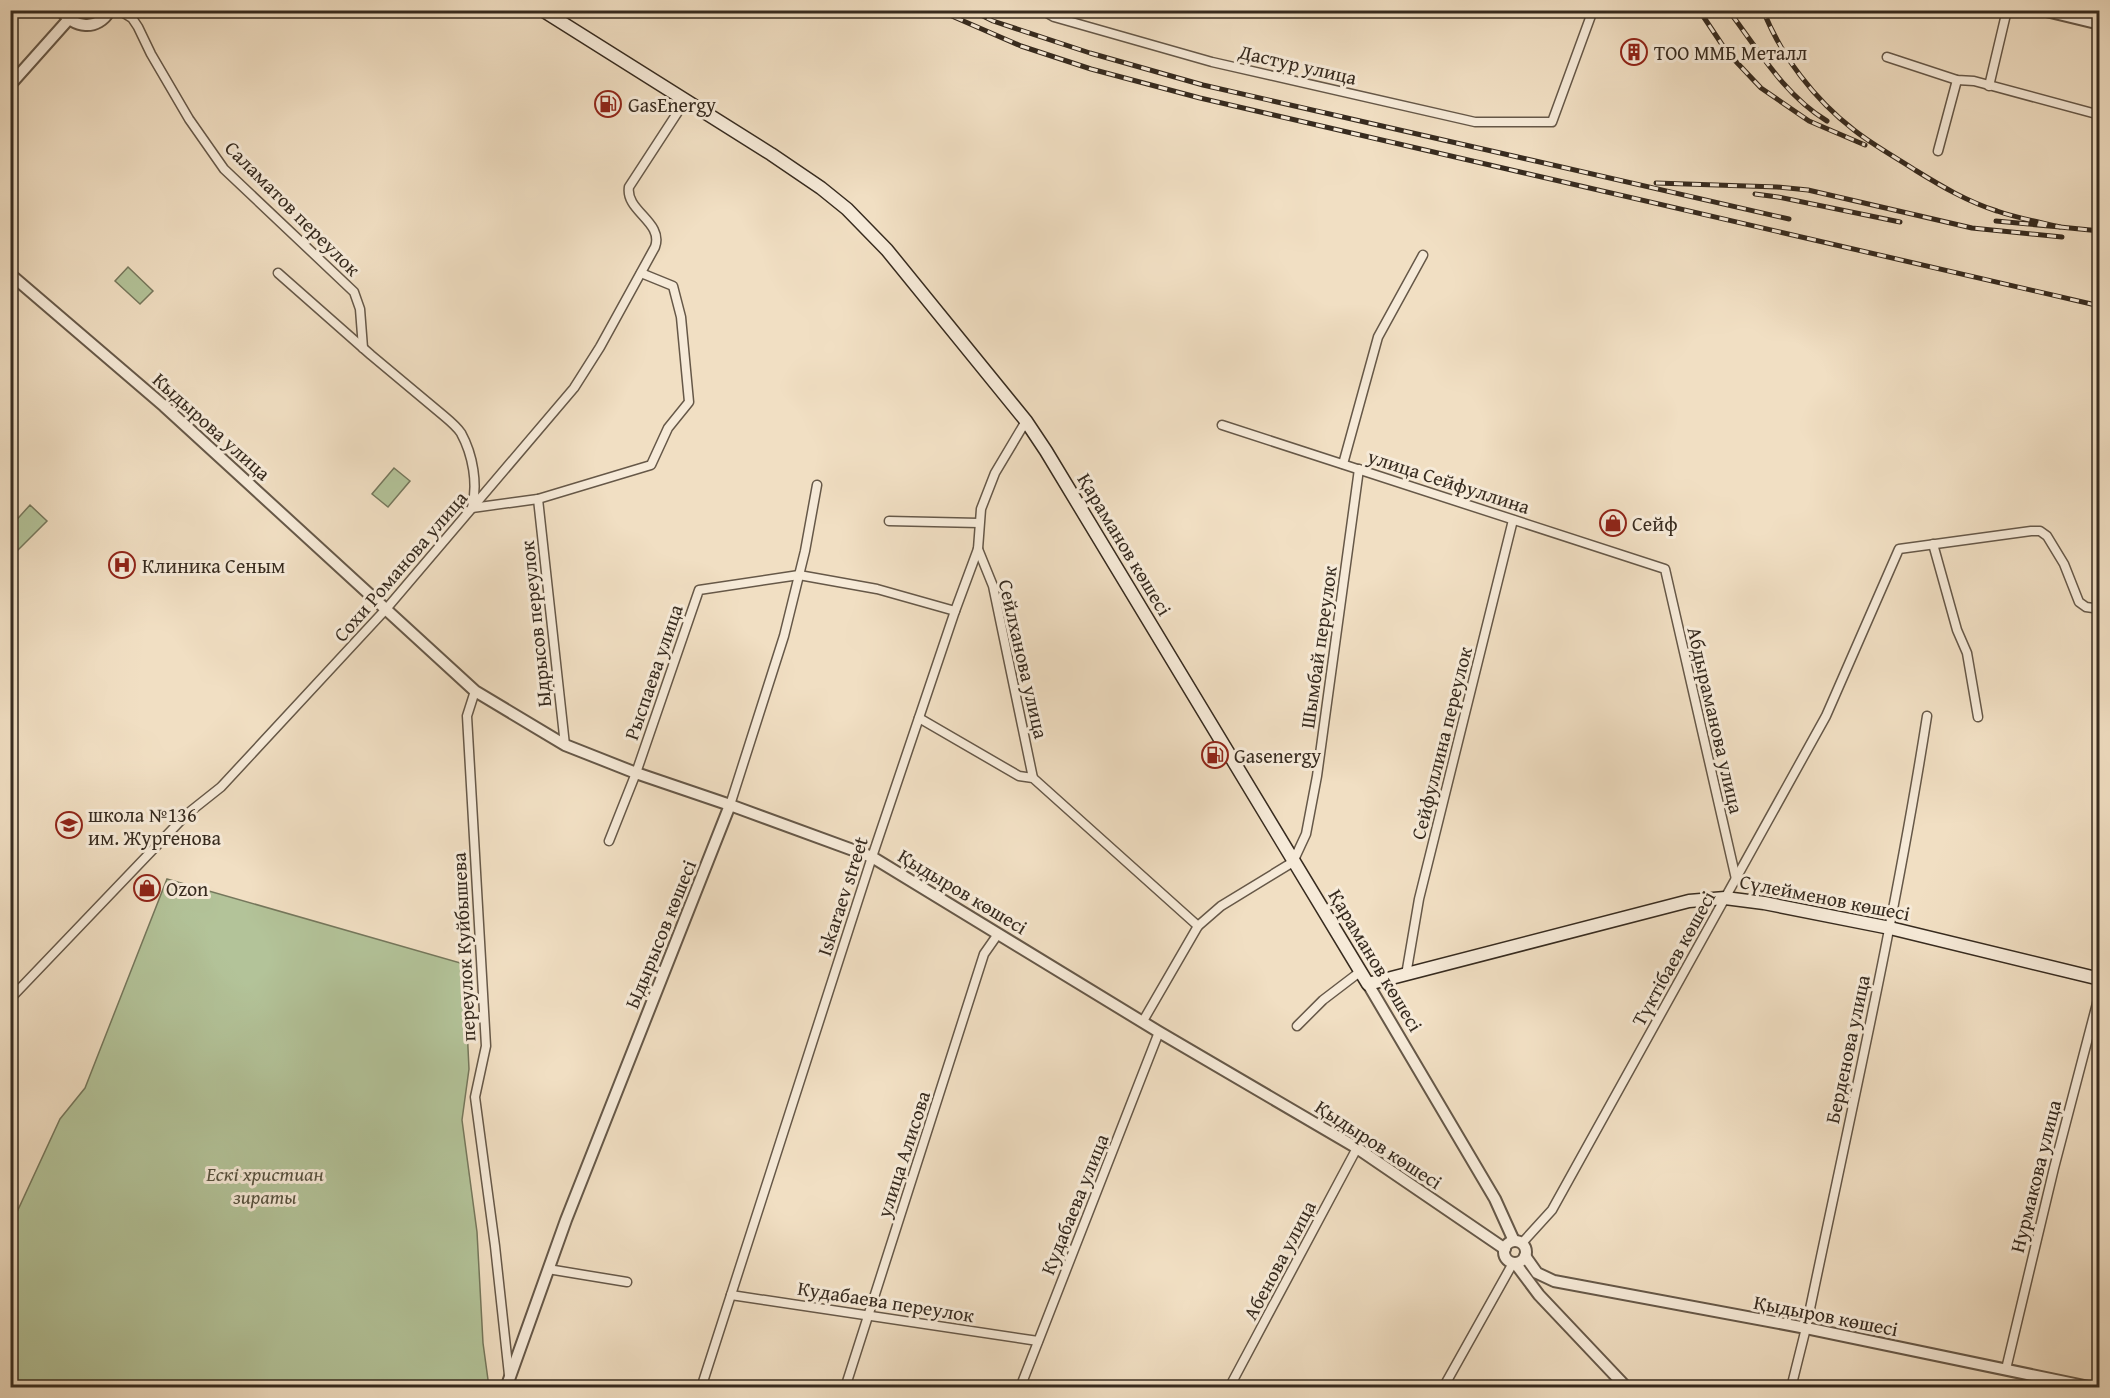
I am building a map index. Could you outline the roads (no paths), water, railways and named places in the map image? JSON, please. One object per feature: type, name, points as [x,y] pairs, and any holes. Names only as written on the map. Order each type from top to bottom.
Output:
[{"type":"main road","name":"Қараманов көшесі","points":[[542,10],[779,159],[821,188],[847,209],[887,250],[1026,421],[1368,984]]},
{"type":"main road","name":"Сүлейменов көшесі","points":[[1368,984],[1689,901],[1725,898],[1764,903],[1890,928],[2100,979]]},
{"type":"street","points":[[10,85],[64,15],[77,25],[88,26],[98,23],[110,10]]},
{"type":"street","name":"Саламатов переулок","points":[[119,10],[132,18],[138,27],[189,119],[224,168],[354,292],[360,309],[363,348]]},
{"type":"street","name":"Дастур улица","points":[[1042,10],[1054,17],[1212,62],[1476,122],[1552,122],[1593,10]]},
{"type":"street","points":[[1989,86],[2007,10]]},
{"type":"street","points":[[2042,10],[2100,24]]},
{"type":"street","points":[[1887,57],[1957,80],[1974,81],[2100,115]]},
{"type":"street","points":[[1938,150],[1957,80]]},
{"type":"street","name":"Сохи Романова улица","points":[[10,999],[186,814],[221,787],[387,608],[574,388],[600,347],[655,247],[656,232],[639,213],[628,192],[629,187],[685,101]]},
{"type":"street","points":[[1343,464],[1378,337],[1424,255]]},
{"type":"street","points":[[278,273],[460,432],[468,452],[475,484],[476,492],[472,508],[538,499],[651,465],[668,428],[689,402],[681,318],[673,286],[641,273]]},
{"type":"street","name":"Кыдырова улица","points":[[10,274],[164,406],[387,608]]},
{"type":"street","name":"Iskaraev street","points":[[701,1388],[872,857],[978,549],[981,509],[995,473],[1026,421]]},
{"type":"street","name":"улица Сейфуллина","points":[[1222,425],[1665,569]]},
{"type":"street","name":"Шымбай переулок","points":[[1293,862],[1306,834],[1317,776],[1359,469]]},
{"type":"street","name":"Ыдырысов көшесі","points":[[508,1384],[570,1209],[730,805],[784,636],[817,484]]},
{"type":"street","name":"Ыдрысов переулок","points":[[538,499],[565,745]]},
{"type":"street","name":"Сейфуллина переулок","points":[[1406,975],[1419,899],[1513,520]]},
{"type":"street","points":[[889,521],[979,523]]},
{"type":"street","points":[[1978,717],[1967,653],[1957,630],[1933,544],[2040,531],[2047,536],[2064,564],[2079,602],[2086,607],[2100,609]]},
{"type":"street","name":"Түктібаев көшесі","points":[[1518,1242],[1552,1210],[1826,716],[1899,549],[1933,544]]},
{"type":"street","name":"Сейлханова улица","points":[[978,549],[993,586],[1033,778]]},
{"type":"street","name":"Абдыраманова улица","points":[[1665,569],[1736,879]]},
{"type":"street","name":"Рыспаева улица","points":[[609,842],[636,773],[699,590],[799,575],[877,589],[955,611]]},
{"type":"street","name":"Қыдыров көшесі","points":[[387,608],[475,690],[565,745],[636,773],[872,857],[1159,1032],[1357,1148],[1504,1248]]},
{"type":"street","name":"переулок Куйбышева","points":[[475,690],[467,716],[486,1046],[475,1097],[495,1246],[508,1384]]},
{"type":"street","name":"Берденова улица","points":[[1791,1388],[1806,1328],[1890,928],[1912,815],[1927,716]]},
{"type":"street","points":[[919,718],[1018,776],[1033,778],[1198,926]]},
{"type":"street","points":[[1143,1021],[1198,926],[1221,906],[1293,862]]},
{"type":"street","name":"улица Алисова","points":[[845,1388],[984,954],[998,933]]},
{"type":"street","points":[[1297,1026],[1323,1000],[1361,971]]},
{"type":"street","name":"Қараманов көшесі","points":[[1368,984],[1496,1199],[1518,1242]]},
{"type":"street","name":"Нурмакова улица","points":[[2006,1369],[2054,1168],[2100,992]]},
{"type":"street","name":"Кудабаева улица","points":[[1020,1388],[1159,1032]]},
{"type":"street","name":"Абенова улица","points":[[1229,1388],[1357,1148]]},
{"type":"street","points":[[1443,1388],[1514,1263],[1519,1262],[1525,1256],[1526,1249],[1518,1242],[1510,1242],[1504,1248],[1507,1259],[1514,1263],[1539,1295],[1627,1388]]},
{"type":"street","name":"Қыдыров көшесі","points":[[1525,1256],[1537,1273],[1554,1281],[1806,1328],[2006,1369],[2048,1383],[2094,1388]]},
{"type":"street","points":[[548,1269],[627,1282]]},
{"type":"street","points":[[1539,1295],[1543,1286],[1554,1281]]},
{"type":"street","name":"Кудабаева переулок","points":[[730,1295],[1038,1341]]},
{"type":"railway","points":[[938,10],[1021,46],[1091,69],[1200,98],[2100,306]]},
{"type":"railway","points":[[971,10],[993,21],[1090,53],[1203,85],[1789,219]]},
{"type":"railway","points":[[1699,10],[1727,52],[1761,88],[1809,121],[1865,145]]},
{"type":"railway","points":[[1763,10],[1779,44],[1813,91],[1840,118],[1876,146],[1965,198],[2020,218],[2060,227],[1996,221]]},
{"type":"railway","points":[[1732,15],[1786,86],[1812,111],[1827,121]]},
{"type":"railway","points":[[1656,183],[1808,190],[1972,228],[2062,237]]},
{"type":"railway","points":[[1755,194],[1900,222]]},
{"type":"railway","points":[[2060,227],[2100,231]]},
{"type":"place","name":"ТОО ММБ Металл","points":[[1634,52]]},
{"type":"place","name":"GasEnergy","points":[[608,104]]},
{"type":"place","name":"Сейф","points":[[1613,523]]},
{"type":"place","name":"Клиника Сеным","points":[[122,565]]},
{"type":"place","name":"Gasenergy","points":[[1215,755]]},
{"type":"place","name":"школа №136 им. Жургенова","points":[[69,825]]},
{"type":"place","name":"Ozon","points":[[147,888]]},
{"type":"park label","name":"Ескі христиан зираты","points":[[265,1184]]}]
